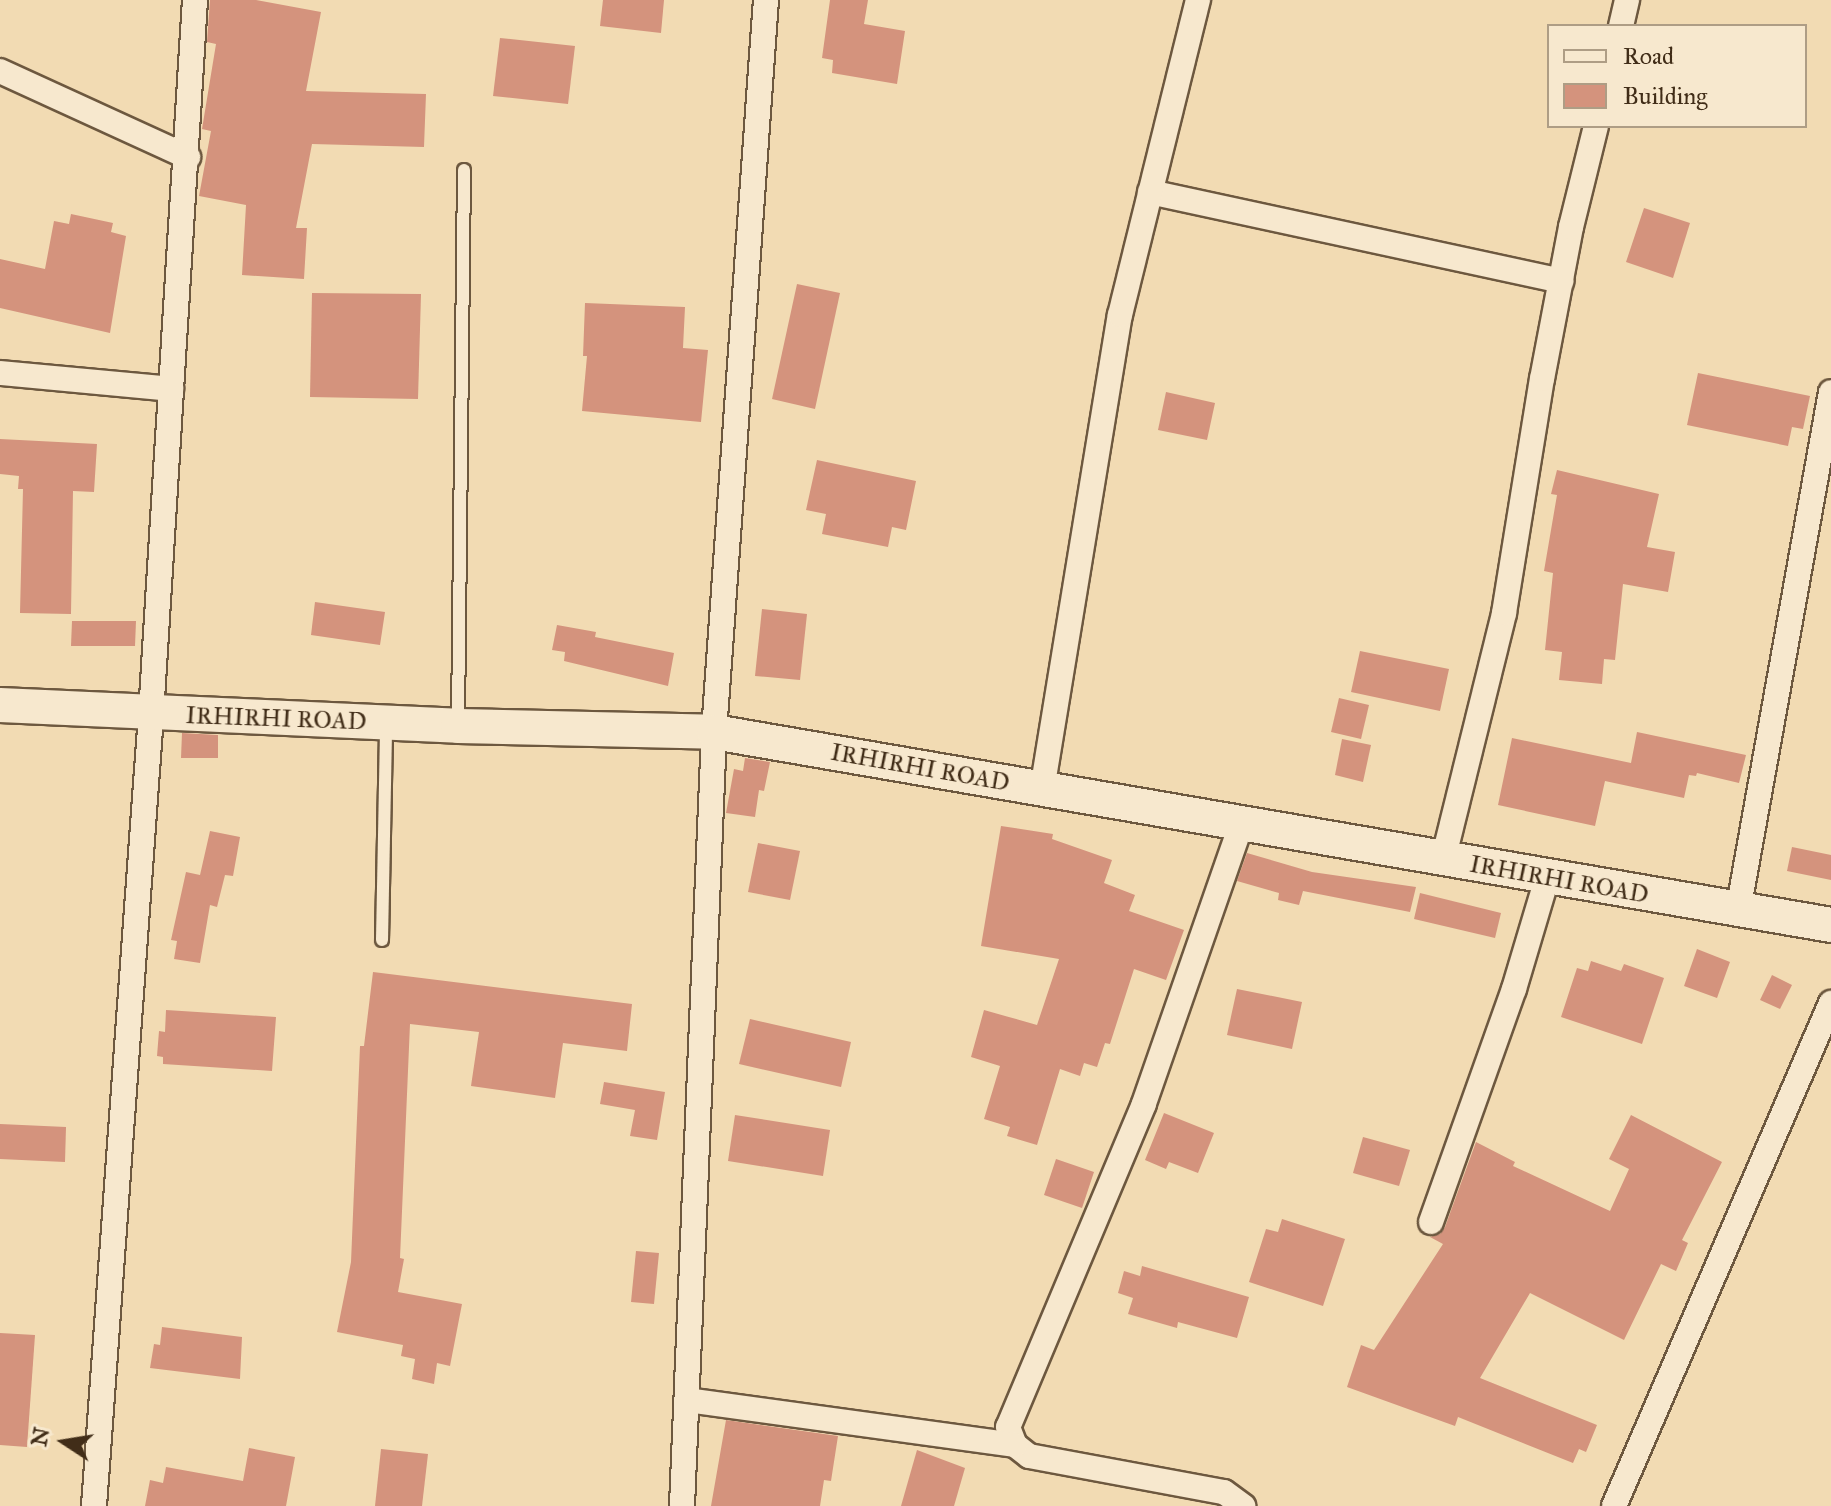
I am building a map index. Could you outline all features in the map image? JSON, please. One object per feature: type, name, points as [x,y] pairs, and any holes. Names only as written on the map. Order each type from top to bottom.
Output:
[{"type":"street","points":[[94,1506],[151,715],[188,157],[195,0]]},
{"type":"street","points":[[682,1506],[714,732],[766,0]]},
{"type":"street","points":[[1042,790],[1120,315],[1198,0]]},
{"type":"street","points":[[1621,24],[1627,0]]},
{"type":"street","points":[[0,71],[188,157]]},
{"type":"street","points":[[1443,860],[1504,613],[1561,281],[1596,128]]},
{"type":"street","points":[[1150,192],[1561,281]]},
{"type":"street","points":[[0,373],[171,389]]},
{"type":"street","points":[[1738,911],[1831,392]]},
{"type":"street","name":"IRHIRHI ROAD","points":[[0,705],[151,715],[386,724],[714,732],[1831,925]]},
{"type":"street","points":[[1015,1445],[1008,1427],[1144,1104],[1241,825]]},
{"type":"street","points":[[1431,1222],[1514,989],[1547,878]]},
{"type":"street","points":[[1614,1506],[1831,1003]]},
{"type":"street","points":[[687,1400],[1015,1445],[1029,1456],[1224,1492],[1243,1506]]},
{"type":"lane","points":[[458,726],[464,170]]},
{"type":"lane","points":[[382,940],[386,724]]},
{"type":"building","points":[[210,0],[256,0],[321,12],[306,91],[426,94],[424,147],[312,144],[296,228],[307,228],[304,279],[242,275],[246,205],[199,196],[211,131],[202,129],[216,44],[207,42]]},
{"type":"building","points":[[603,0],[664,0],[661,33],[600,26]]},
{"type":"building","points":[[830,0],[868,0],[864,24],[905,31],[897,84],[832,73],[833,60],[822,58]]},
{"type":"building","points":[[500,38],[575,46],[568,104],[493,96]]},
{"type":"building","points":[[1644,208],[1690,223],[1673,278],[1626,262]]},
{"type":"building","points":[[71,214],[113,223],[111,232],[126,236],[110,333],[0,308],[0,259],[45,269],[54,221],[69,224]]},
{"type":"building","points":[[797,284],[840,293],[815,409],[772,399]]},
{"type":"building","points":[[312,293],[421,294],[418,399],[310,397]]},
{"type":"building","points":[[585,303],[685,307],[683,348],[708,350],[701,422],[582,411],[587,356],[583,356]]},
{"type":"building","points":[[1698,373],[1810,396],[1803,429],[1792,427],[1788,446],[1687,425]]},
{"type":"building","points":[[1166,392],[1215,403],[1207,440],[1158,430]]},
{"type":"building","points":[[0,439],[97,444],[94,492],[73,491],[71,614],[20,613],[23,489],[18,489],[19,476],[0,474]]},
{"type":"building","points":[[817,460],[916,481],[906,530],[892,527],[888,547],[822,534],[826,514],[806,510]]},
{"type":"building","points":[[1557,470],[1659,494],[1647,547],[1675,552],[1668,592],[1623,584],[1615,660],[1604,659],[1602,684],[1559,680],[1562,652],[1545,650],[1553,573],[1544,571],[1557,495],[1551,494]]},
{"type":"building","points":[[315,602],[385,612],[380,645],[311,635]]},
{"type":"building","points":[[762,609],[807,614],[800,680],[755,676]]},
{"type":"building","points":[[72,621],[136,621],[135,646],[71,646]]},
{"type":"building","points":[[557,625],[596,632],[595,637],[674,653],[668,686],[564,661],[565,652],[552,650]]},
{"type":"building","points":[[1360,651],[1449,669],[1440,711],[1351,692]]},
{"type":"building","points":[[1339,698],[1369,705],[1361,739],[1331,732]]},
{"type":"building","points":[[1637,732],[1746,755],[1739,783],[1697,773],[1696,776],[1689,775],[1684,798],[1605,781],[1595,826],[1498,805],[1512,738],[1631,763]]},
{"type":"building","points":[[182,733],[218,735],[218,758],[181,758]]},
{"type":"building","points":[[1342,739],[1371,745],[1363,782],[1335,775]]},
{"type":"building","points":[[745,758],[770,762],[764,791],[759,790],[755,817],[726,813],[734,769],[743,771]]},
{"type":"building","points":[[1001,826],[1053,834],[1052,839],[1112,860],[1104,883],[1135,895],[1129,911],[1184,930],[1166,980],[1134,969],[1110,1044],[1105,1043],[1097,1067],[1084,1063],[1080,1076],[1060,1069],[1037,1145],[1007,1136],[1010,1127],[984,1119],[1000,1066],[971,1057],[984,1010],[1037,1025],[1059,959],[981,946]]},
{"type":"building","points":[[210,831],[240,837],[233,876],[225,875],[217,907],[210,905],[200,963],[174,959],[177,941],[171,940],[186,872],[200,875]]},
{"type":"building","points":[[758,843],[800,851],[790,900],[748,892]]},
{"type":"building","points":[[1792,847],[1831,855],[1831,880],[1787,871]]},
{"type":"building","points":[[1247,853],[1312,872],[1416,887],[1410,912],[1303,891],[1299,905],[1278,900],[1279,893],[1237,881]]},
{"type":"building","points":[[1420,893],[1501,913],[1495,938],[1414,919]]},
{"type":"building","points":[[1697,949],[1730,962],[1717,998],[1684,986]]},
{"type":"building","points":[[1591,961],[1621,971],[1624,964],[1664,978],[1642,1044],[1561,1017],[1577,968],[1588,971]]},
{"type":"building","points":[[373,972],[632,1004],[627,1051],[563,1043],[555,1098],[471,1086],[479,1032],[410,1024],[400,1258],[404,1259],[398,1292],[462,1304],[450,1366],[437,1363],[434,1384],[412,1379],[415,1359],[401,1356],[403,1345],[337,1332],[351,1262],[360,1046],[364,1046]]},
{"type":"building","points":[[1772,975],[1792,985],[1780,1009],[1760,1000]]},
{"type":"building","points":[[1237,989],[1302,1002],[1292,1049],[1227,1035]]},
{"type":"building","points":[[166,1010],[276,1017],[272,1071],[163,1064],[163,1057],[157,1056],[159,1031],[165,1032]]},
{"type":"building","points":[[750,1019],[851,1042],[841,1087],[739,1064]]},
{"type":"building","points":[[604,1082],[665,1092],[657,1140],[630,1136],[635,1110],[600,1104]]},
{"type":"building","points":[[1164,1113],[1214,1133],[1198,1173],[1169,1162],[1166,1169],[1145,1160]]},
{"type":"building","points":[[735,1115],[830,1130],[823,1176],[728,1161]]},
{"type":"building","points":[[1631,1115],[1722,1162],[1682,1240],[1688,1243],[1676,1271],[1661,1264],[1624,1340],[1530,1293],[1480,1378],[1597,1425],[1586,1452],[1579,1449],[1573,1463],[1458,1417],[1455,1426],[1347,1387],[1361,1345],[1374,1350],[1443,1244],[1430,1237],[1440,1234],[1445,1227],[1476,1142],[1515,1162],[1513,1166],[1610,1211],[1629,1169],[1609,1159]]},
{"type":"building","points":[[0,1124],[66,1127],[65,1162],[0,1159]]},
{"type":"building","points":[[1363,1137],[1410,1150],[1399,1186],[1353,1173]]},
{"type":"building","points":[[1056,1159],[1094,1172],[1082,1208],[1044,1195]]},
{"type":"building","points":[[1282,1219],[1345,1239],[1323,1306],[1249,1282],[1266,1229],[1278,1232]]},
{"type":"building","points":[[636,1251],[659,1253],[654,1304],[631,1302]]},
{"type":"building","points":[[1142,1266],[1249,1297],[1237,1338],[1178,1322],[1177,1328],[1128,1314],[1133,1298],[1118,1293],[1124,1271],[1140,1276]]},
{"type":"building","points":[[162,1327],[242,1337],[240,1379],[150,1368],[154,1344],[160,1345]]},
{"type":"building","points":[[0,1333],[35,1335],[27,1447],[0,1445]]},
{"type":"building","points":[[726,1420],[838,1436],[831,1481],[824,1480],[820,1506],[711,1506]]},
{"type":"building","points":[[249,1448],[295,1457],[286,1506],[145,1506],[150,1480],[163,1483],[166,1467],[243,1481]]},
{"type":"building","points":[[381,1449],[428,1454],[422,1506],[375,1506]]},
{"type":"building","points":[[917,1450],[965,1468],[954,1506],[901,1506]]}]
